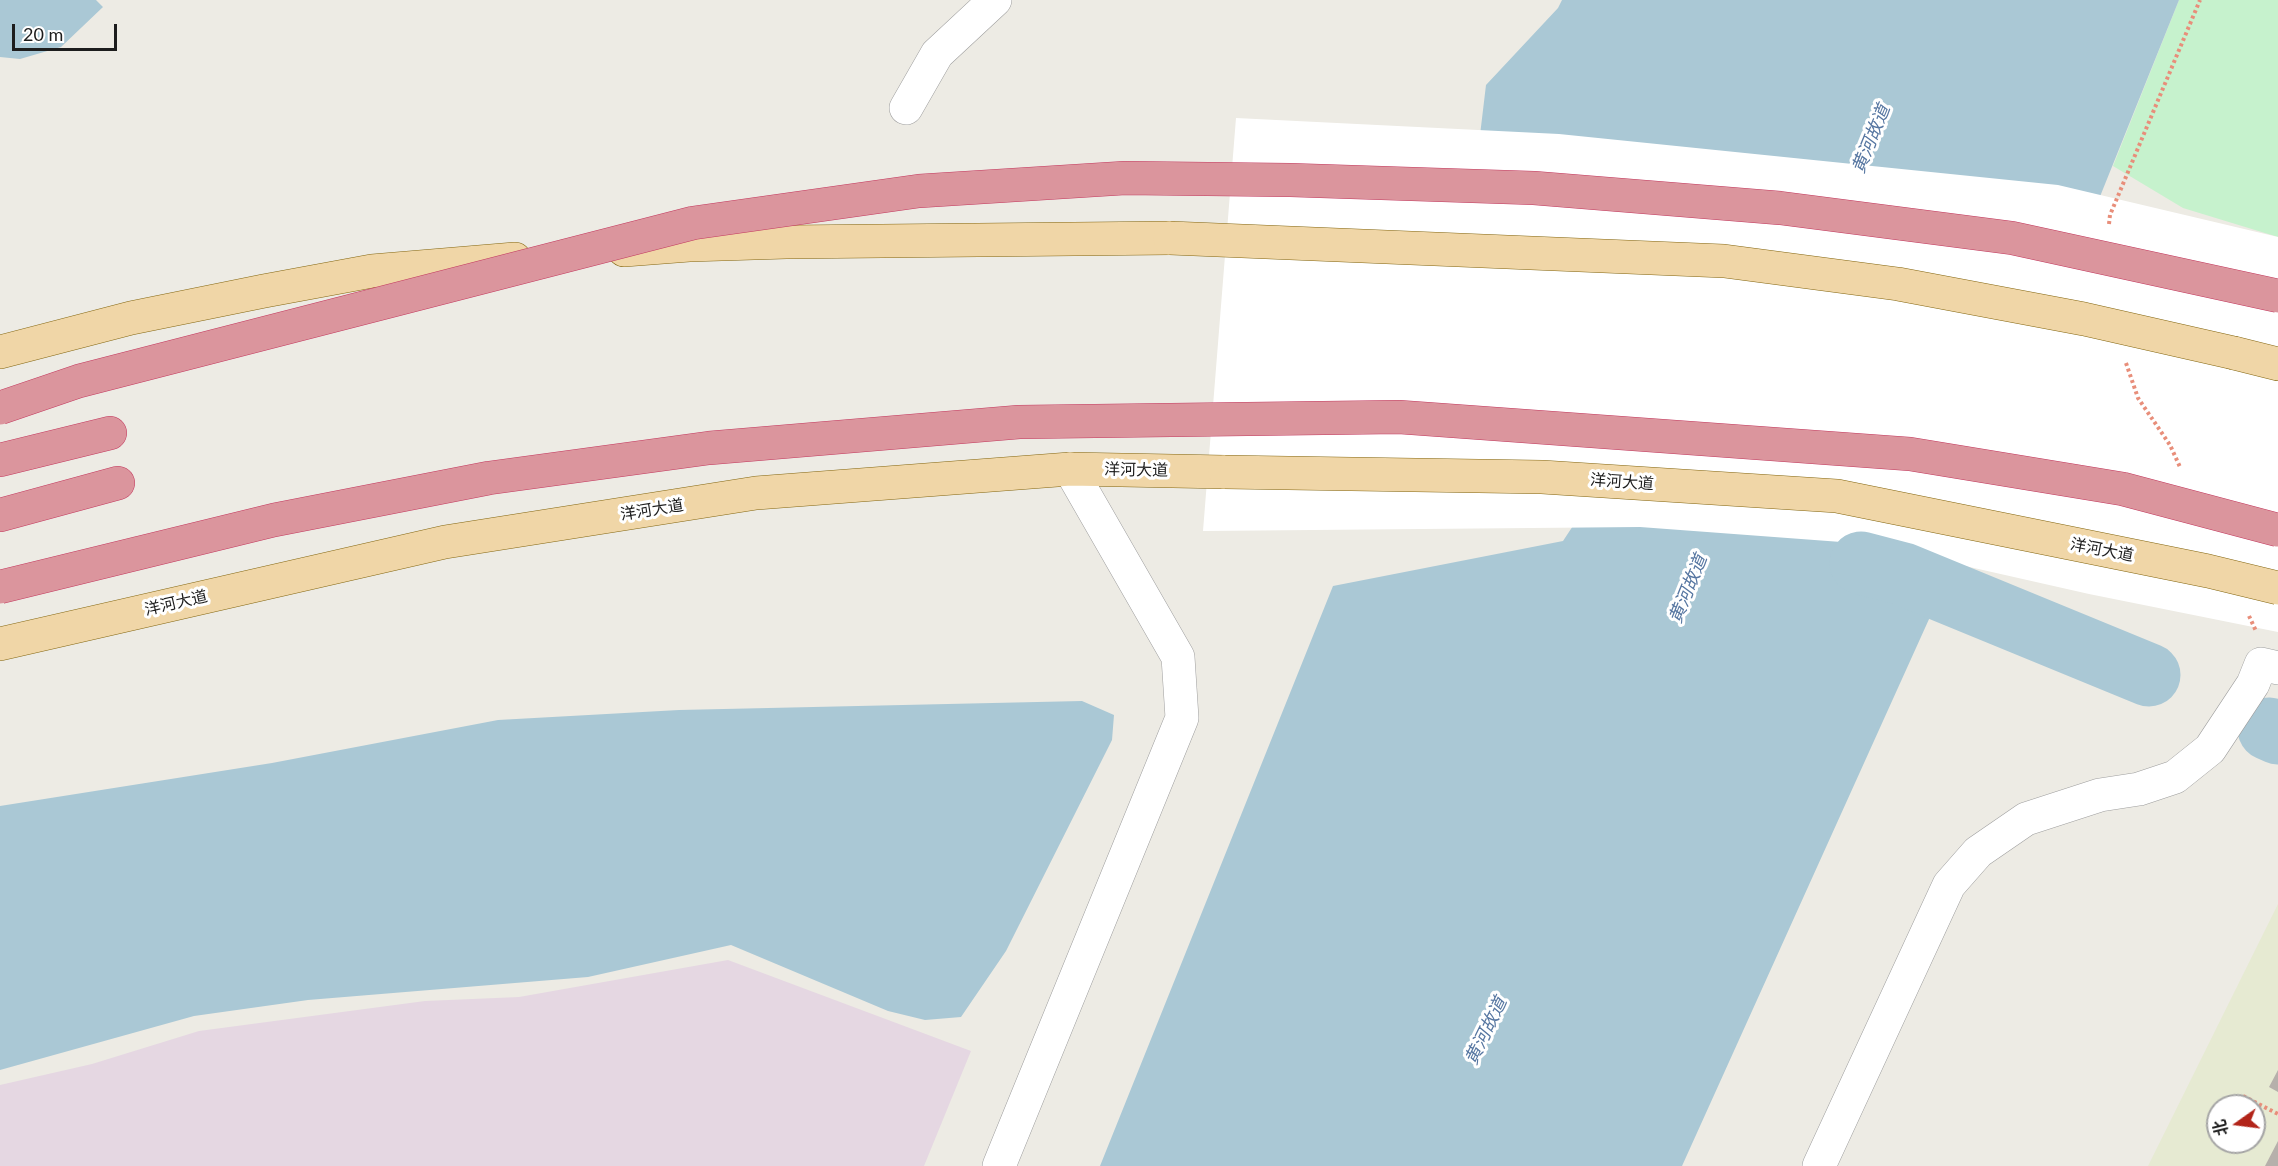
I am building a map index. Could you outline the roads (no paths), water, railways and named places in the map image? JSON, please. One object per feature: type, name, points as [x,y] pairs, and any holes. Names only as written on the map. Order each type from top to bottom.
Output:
[{"type":"highway","points":[[0,408],[79,381],[693,224],[919,192],[1125,178],[1290,180],[1534,188],[1780,208],[2012,238],[2278,296]]},
{"type":"highway","points":[[0,587],[274,520],[489,478],[710,448],[1019,422],[1399,417],[1910,454],[2123,489],[2278,530]]},
{"type":"highway","points":[[0,460],[110,433]]},
{"type":"highway","points":[[0,515],[118,483]]},
{"type":"main road","points":[[0,352],[142,316],[372,271],[689,245],[1170,238],[1724,261],[1898,284],[2084,319],[2278,364]]},
{"type":"main road","name":"洋河大道","points":[[0,644],[457,540],[756,493],[1070,469],[1542,477],[1837,496],[2208,571],[2278,588]]},
{"type":"street","points":[[906,108],[937,54],[995,0]]},
{"type":"street","points":[[999,1166],[1182,718],[1178,657],[1070,469]]},
{"type":"street","points":[[1819,1166],[1949,885],[1978,852],[2026,819],[2100,795],[2139,789],[2175,777],[2210,749],[2253,684],[2260,664],[2278,668]]},
{"type":"water","points":[[0,0],[96,0],[103,7],[61,47],[20,59],[0,57]]},
{"type":"water","name":"黄河故道","points":[[1562,0],[2179,0],[1939,597],[1682,1166],[1100,1166],[1333,586],[1563,541],[1671,377],[1469,227],[1486,85],[1558,8]]},
{"type":"water","points":[[1082,701],[1114,715],[1112,740],[1006,951],[961,1017],[925,1020],[888,1011],[731,945],[588,977],[308,1000],[194,1016],[0,1070],[0,806],[272,763],[498,720],[679,710]]},
{"type":"waterway","points":[[1861,563],[1903,574],[2149,675]]},
{"type":"waterway","points":[[2269,729],[2278,733]]}]
